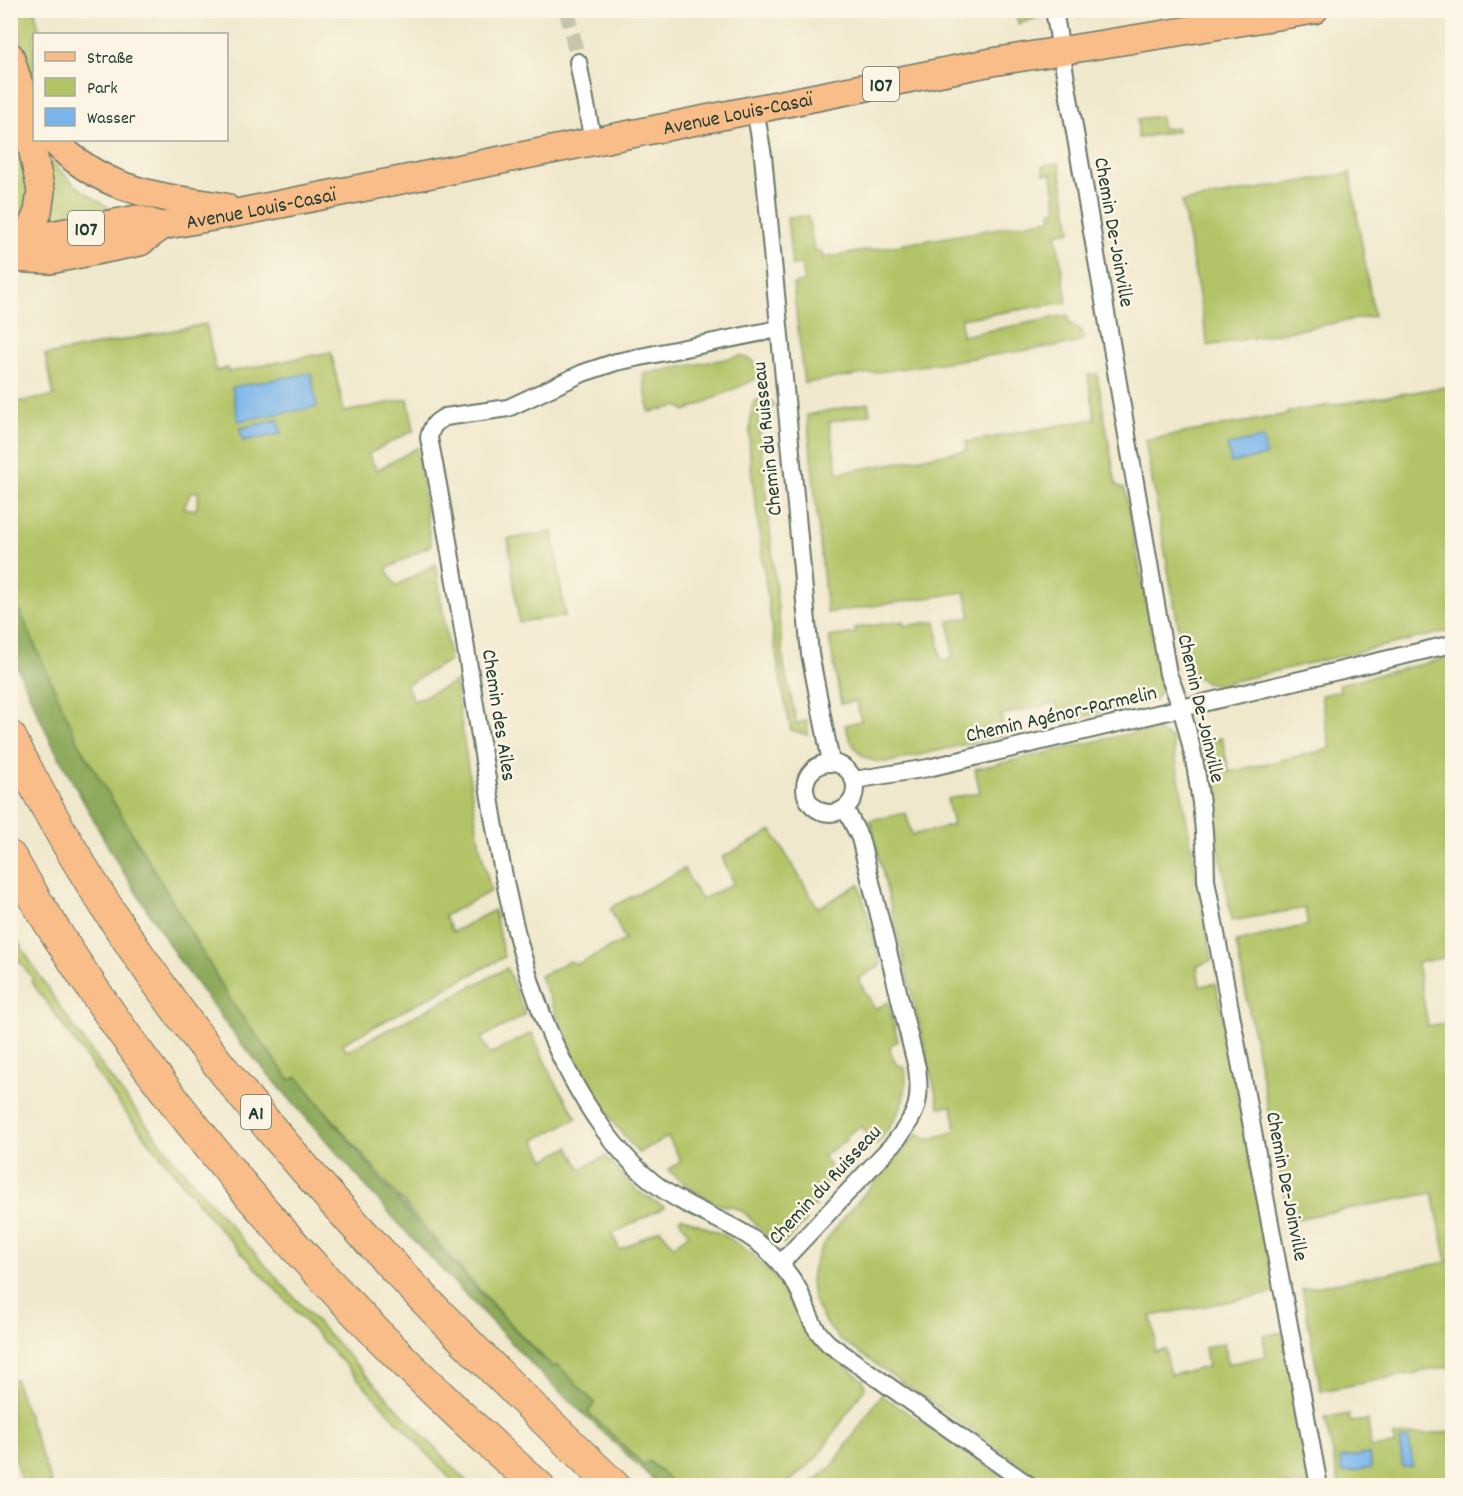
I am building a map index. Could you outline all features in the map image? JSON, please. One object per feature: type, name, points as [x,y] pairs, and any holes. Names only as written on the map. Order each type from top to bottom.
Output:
[{"type":"highway","name":"A1","points":[[10,737],[55,823],[104,904],[146,968],[216,1064],[291,1155],[386,1259],[614,1485]]},
{"type":"highway","points":[[10,857],[100,1000],[174,1101],[304,1254],[463,1420],[517,1485]]},
{"type":"highway","points":[[463,1420],[538,1485]]},
{"type":"main road","name":"Avenue Louis-Casaï","points":[[14,258],[50,260],[141,242],[162,226],[1060,51],[1314,10]]},
{"type":"main road","points":[[10,56],[19,85],[41,191],[38,212],[14,258]]},
{"type":"main road","points":[[19,85],[33,110]]},
{"type":"main road","points":[[54,141],[84,168],[128,189],[246,211]]},
{"type":"street","name":"Chemin De-Joinville","points":[[1054,10],[1168,674],[1183,706],[1206,839],[1206,880],[1319,1485]]},
{"type":"street","points":[[578,62],[593,142]]},
{"type":"street","name":"Chemin du Ruisseau","points":[[755,110],[763,156],[810,654],[831,762]]},
{"type":"street","name":"Chemin des Ailes","points":[[778,329],[681,347],[608,365],[583,373],[508,408],[446,417],[430,429],[429,438],[447,530],[506,897],[528,980],[540,1010],[578,1089],[625,1156],[663,1190],[745,1233],[780,1264]]},
{"type":"street","name":"Chemin Agénor-Parmelin","points":[[854,780],[928,768],[1452,644]]},
{"type":"street","points":[[831,762],[841,765],[854,780],[854,796],[845,808],[838,812],[823,812],[810,804],[806,795],[808,777],[814,769],[831,762]]},
{"type":"street","name":"Chemin du Ruisseau","points":[[845,808],[860,838],[916,1068],[920,1089],[919,1102],[915,1113],[895,1142],[780,1264],[797,1287],[812,1325],[828,1344],[1030,1485]]},
{"type":"green space","points":[[1078,10],[1121,11],[1079,17]]},
{"type":"green space","points":[[16,11],[35,11],[40,33],[33,33],[33,80],[21,43]]},
{"type":"green space","points":[[1016,11],[1042,11],[1043,16],[1018,24]]},
{"type":"green space","points":[[1160,116],[1163,129],[1176,127],[1178,131],[1138,138],[1138,119]]},
{"type":"green space","points":[[10,122],[23,163],[27,192],[26,205],[21,218],[11,228]]},
{"type":"green space","points":[[43,153],[75,185],[112,210],[53,227],[47,217]]},
{"type":"green space","points":[[1059,163],[1071,231],[1056,234],[1067,302],[961,319],[962,336],[1068,315],[1069,323],[1082,331],[1084,338],[1076,343],[804,383],[793,284],[804,282],[802,264],[792,265],[787,217],[808,216],[814,251],[821,251],[823,258],[1052,219],[1051,211],[1057,210],[1052,174],[1044,174],[1043,166]]},
{"type":"green space","points":[[1350,173],[1374,316],[1208,346],[1182,202]]},
{"type":"green space","points":[[206,324],[216,371],[227,368],[228,372],[331,352],[344,412],[408,399],[414,430],[368,454],[377,470],[417,448],[431,545],[386,569],[396,586],[436,564],[450,660],[406,685],[414,701],[455,682],[480,847],[491,891],[444,916],[453,932],[494,910],[504,957],[342,1044],[347,1051],[507,968],[525,1015],[481,1038],[490,1054],[532,1033],[552,1077],[577,1118],[535,1140],[545,1160],[569,1147],[581,1169],[605,1156],[637,1191],[665,1207],[612,1234],[620,1250],[660,1229],[674,1246],[689,1234],[679,1219],[682,1217],[724,1235],[751,1253],[772,1273],[815,1344],[863,1380],[865,1388],[816,1458],[786,1485],[675,1485],[649,1461],[644,1465],[587,1412],[595,1403],[523,1337],[479,1289],[298,1077],[290,1080],[234,1006],[78,742],[12,595],[11,403],[54,396],[45,355]],"holes":[[[278,420],[281,434],[243,441],[240,428]],[[191,492],[199,492],[196,510],[184,508]]]},
{"type":"green space","points":[[741,356],[752,360],[758,366],[759,374],[754,380],[686,411],[678,406],[649,412],[643,374]]},
{"type":"green space","points":[[1097,374],[1116,485],[1125,489],[1162,688],[1155,700],[1060,722],[1056,703],[1001,715],[1005,735],[889,762],[865,758],[855,748],[845,725],[861,721],[856,701],[841,704],[829,637],[856,633],[855,628],[903,621],[904,626],[936,621],[941,660],[953,658],[949,621],[971,617],[965,592],[827,613],[807,415],[868,403],[870,414],[829,422],[838,473],[967,450],[966,442],[1095,419],[1088,375]]},
{"type":"green space","points":[[1452,386],[1452,630],[1217,685],[1196,676],[1184,658],[1145,440],[1288,414],[1288,412]]},
{"type":"green space","points":[[763,397],[773,403],[773,407],[758,415],[784,667],[797,724],[807,720],[808,735],[791,730],[768,600],[750,447],[754,402]]},
{"type":"green space","points":[[553,532],[565,616],[519,622],[508,539]]},
{"type":"green space","points":[[11,591],[78,742],[234,1006],[290,1080],[298,1077],[358,1152],[453,1263],[552,1368],[558,1365],[595,1403],[588,1412],[644,1465],[649,1461],[675,1485],[659,1485],[541,1374],[406,1232],[239,1041],[177,957],[114,857],[51,742],[11,654]]},
{"type":"green space","points":[[1452,657],[1452,956],[1417,963],[1428,1026],[1452,1022],[1452,1366],[1321,1391],[1302,1289],[1447,1262],[1433,1193],[1289,1220],[1236,942],[1308,925],[1305,908],[1232,921],[1200,742],[1202,734],[1204,742],[1222,738],[1229,772],[1330,749],[1321,695],[1340,691],[1339,684]]},
{"type":"green space","points":[[1153,728],[1172,739],[1212,960],[1197,966],[1200,986],[1216,983],[1275,1293],[1151,1316],[1155,1338],[1154,1351],[1165,1349],[1170,1375],[1208,1367],[1205,1347],[1224,1343],[1228,1364],[1266,1356],[1263,1336],[1283,1332],[1310,1485],[1050,1485],[838,1338],[823,1319],[814,1301],[811,1285],[818,1254],[827,1239],[870,1187],[918,1133],[927,1140],[956,1131],[952,1106],[939,1107],[870,820],[906,813],[912,835],[953,825],[947,799],[980,792],[975,769]]},
{"type":"green space","points":[[772,831],[818,908],[859,884],[881,965],[858,979],[875,1009],[888,1002],[898,1041],[891,1045],[890,1051],[896,1064],[905,1068],[906,1080],[900,1110],[876,1145],[861,1126],[846,1136],[847,1140],[823,1156],[836,1176],[809,1194],[816,1205],[802,1214],[806,1221],[784,1243],[771,1239],[740,1210],[718,1204],[704,1197],[668,1170],[681,1161],[668,1137],[638,1153],[614,1123],[581,1073],[540,976],[569,961],[578,964],[625,940],[610,908],[684,869],[701,900],[734,883],[722,857]]},
{"type":"green space","points":[[11,930],[60,1006],[112,1079],[167,1150],[285,1287],[470,1485],[456,1485],[216,1225],[125,1112],[31,981],[33,979],[11,951]]},
{"type":"green space","points":[[15,1379],[52,1485],[23,1485],[11,1449],[11,1380]]},
{"type":"green space","points":[[881,1395],[1015,1485],[809,1486],[833,1465]]},
{"type":"green space","points":[[1349,1414],[1350,1422],[1368,1420],[1371,1448],[1394,1445],[1394,1436],[1452,1432],[1452,1485],[1339,1485],[1325,1418]]},
{"type":"water","points":[[311,373],[317,407],[238,421],[232,387]]},
{"type":"water","points":[[278,420],[281,434],[243,441],[240,428]]},
{"type":"water","points":[[1263,438],[1266,456],[1231,463],[1227,445]]},
{"type":"water","points":[[1409,1439],[1413,1466],[1403,1467],[1399,1440]]},
{"type":"water","points":[[1369,1454],[1371,1468],[1342,1473],[1340,1458]]},
{"type":"tunnel","points":[[567,10],[578,62]]}]
